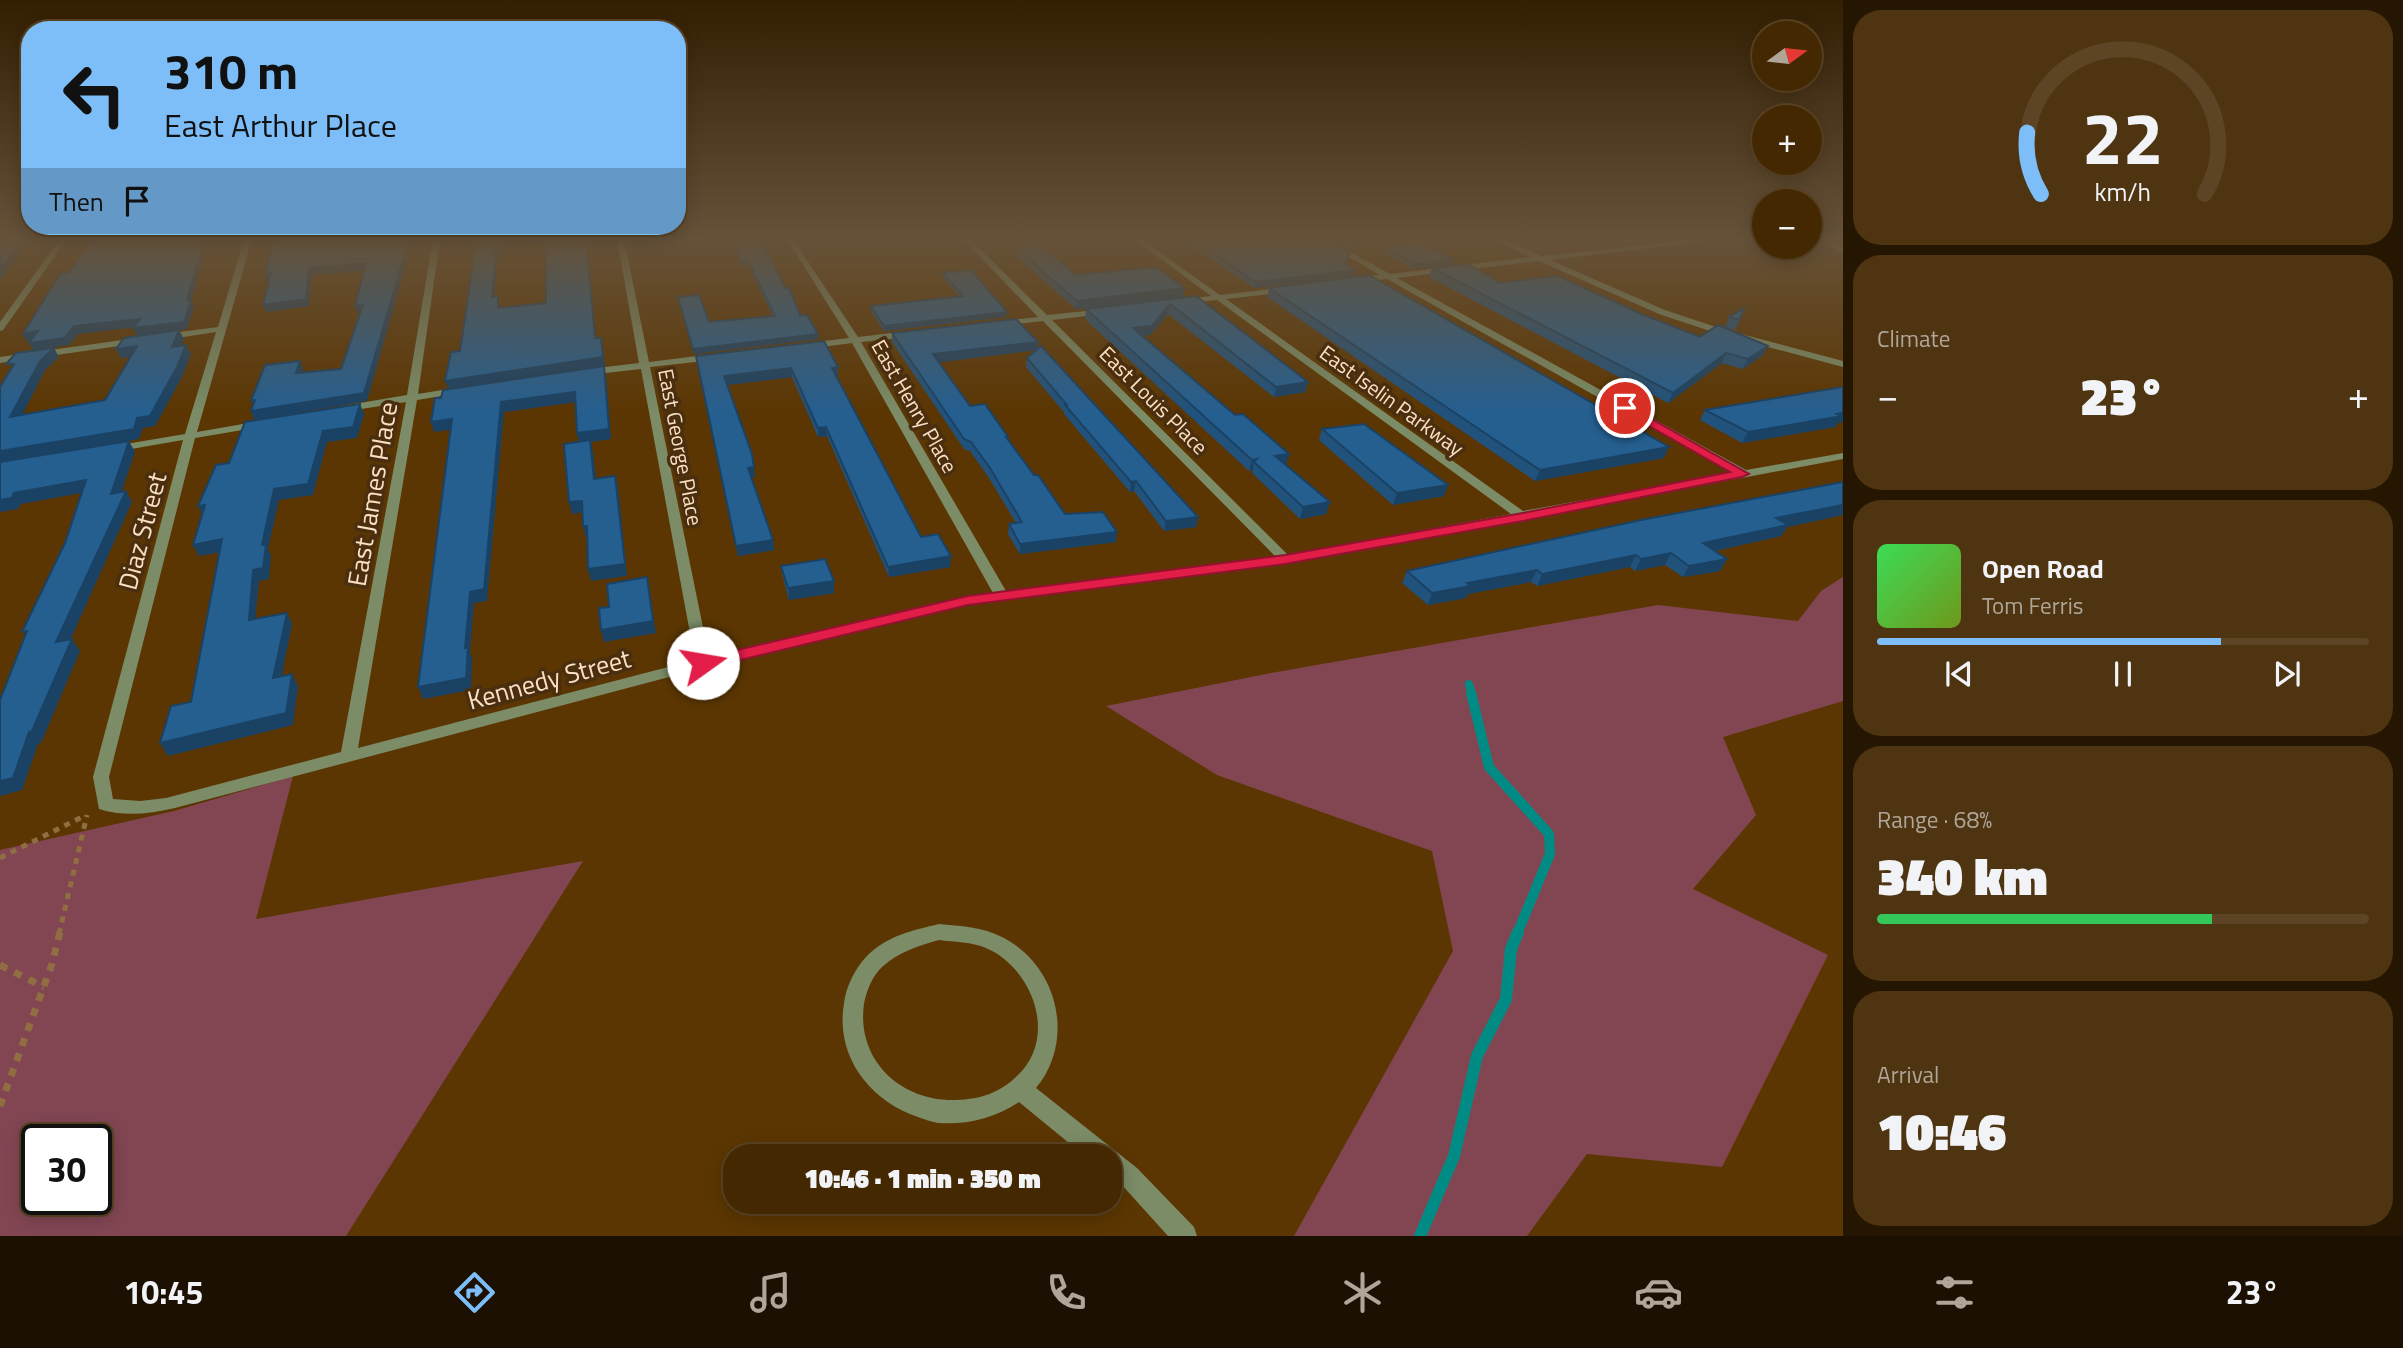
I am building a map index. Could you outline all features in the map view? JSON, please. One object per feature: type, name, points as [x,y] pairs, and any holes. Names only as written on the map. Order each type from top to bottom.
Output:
[{"type":"street","points":[[0,328],[22,297]]},
{"type":"street","name":"Diaz Street","points":[[138,810],[105,804],[101,777],[190,436],[231,297]]},
{"type":"street","name":"East James Place","points":[[348,757],[427,297]]},
{"type":"street","name":"East George Place","points":[[631,297],[703,663]]},
{"type":"street","name":"East Henry Place","points":[[827,297],[855,340],[1002,596]]},
{"type":"street","name":"East Louis Place","points":[[1024,297],[1285,559]]},
{"type":"street","points":[[1177,302],[1216,297]]},
{"type":"street","name":"East Iselin Parkway","points":[[1216,297],[1523,517]]},
{"type":"street","points":[[1427,297],[1742,474]]},
{"type":"street","points":[[1627,297],[1662,312],[1719,331],[1843,364]]},
{"type":"street","points":[[991,325],[1111,310]]},
{"type":"street","points":[[0,360],[221,329]]},
{"type":"street","points":[[789,348],[923,332]]},
{"type":"street","points":[[580,373],[724,355]]},
{"type":"street","points":[[327,412],[477,387]]},
{"type":"street","points":[[95,452],[272,422]]},
{"type":"street","name":"Kennedy Street","points":[[138,810],[703,663],[955,603],[1285,559],[1843,456]]},
{"type":"street","points":[[939,932],[970,934],[997,944],[1020,960],[1038,983],[1048,1009],[1048,1037],[1040,1065],[1020,1089],[992,1107],[956,1115],[920,1110],[888,1093],[865,1068],[853,1038],[852,1007],[862,978],[882,955],[899,945],[939,932]]},
{"type":"street","points":[[1020,1089],[1089,1144]]},
{"type":"street","points":[[1122,1170],[1185,1236]]},
{"type":"path","points":[[0,858],[87,815],[52,964],[0,1106]]},
{"type":"path","points":[[0,965],[44,987]]},
{"type":"shaded area","points":[[1843,577],[1843,701],[1723,737],[1756,815],[1693,889],[1828,955],[1722,1167],[1587,1154],[1527,1236],[1294,1236],[1453,951],[1432,851],[1217,775],[1106,706],[1271,673],[1658,605],[1798,621],[1821,591]]},
{"type":"shaded area","points":[[293,776],[256,919],[583,861],[346,1236],[0,1236],[0,850],[174,811]]},
{"type":"building","points":[[46,297],[188,297],[187,300],[191,299],[184,322],[133,328],[140,319],[74,326],[65,338],[29,343],[38,331],[23,334]]},
{"type":"building","points":[[265,297],[306,297],[306,299],[263,305]]},
{"type":"building","points":[[357,297],[392,297],[364,393],[251,411],[255,400],[251,401],[265,365],[300,361],[296,373],[341,369],[363,305],[355,306]]},
{"type":"building","points":[[468,297],[498,297],[498,308],[546,303],[546,297],[591,297],[595,338],[601,338],[603,357],[445,381],[451,352],[460,351]]},
{"type":"building","points":[[678,297],[700,297],[709,322],[775,316],[766,297],[793,297],[800,315],[807,315],[818,334],[693,349]]},
{"type":"building","points":[[957,297],[994,297],[1007,312],[884,326],[871,306]]},
{"type":"building","points":[[1072,297],[1113,297],[1077,301]]},
{"type":"building","points":[[1197,297],[1308,382],[1276,387],[1170,304],[1152,326],[1133,328],[1235,415],[1243,414],[1289,454],[1275,456],[1330,502],[1303,507],[1254,462],[1257,459],[1252,460],[1086,309]]},
{"type":"building","points":[[1282,297],[1407,297],[1669,447],[1540,470]]},
{"type":"building","points":[[1487,297],[1603,297],[1700,337],[1718,325],[1768,346],[1748,359],[1726,353],[1673,393]]},
{"type":"building","points":[[1744,308],[1740,320],[1729,317]]},
{"type":"building","points":[[1016,319],[1038,342],[933,354],[970,406],[985,404],[1006,437],[1034,475],[1038,475],[1065,514],[1103,512],[1117,532],[1020,544],[1009,524],[1022,522],[990,468],[971,442],[964,439],[892,333]]},
{"type":"building","points":[[179,330],[172,347],[186,345],[177,367],[150,416],[137,418],[134,429],[0,451],[0,387],[14,364],[6,364],[16,353],[54,348],[40,361],[10,417],[105,400],[137,346],[116,349],[124,338]]},
{"type":"building","points":[[824,341],[838,367],[832,368],[921,537],[938,534],[951,556],[888,567],[826,427],[818,428],[791,368],[724,376],[752,454],[754,467],[748,468],[773,540],[736,546],[696,356]]},
{"type":"building","points":[[1041,346],[1198,517],[1166,521],[1136,481],[1131,482],[1027,358]]},
{"type":"building","points":[[604,366],[609,429],[577,433],[575,392],[501,402],[484,589],[470,592],[465,648],[468,647],[466,678],[418,687],[452,419],[431,422],[435,398],[441,398],[443,390]]},
{"type":"building","points":[[1843,387],[1843,413],[1837,414],[1842,416],[1748,432],[1705,410]]},
{"type":"building","points":[[360,404],[353,427],[323,431],[308,484],[274,489],[262,545],[266,544],[263,568],[253,570],[249,620],[287,613],[273,678],[292,674],[286,713],[160,743],[171,706],[191,702],[222,539],[193,545],[205,505],[198,506],[216,465],[229,463],[245,422]]},
{"type":"building","points":[[1364,424],[1448,485],[1397,493],[1322,429]]},
{"type":"building","points":[[590,440],[594,479],[615,476],[625,564],[588,569],[587,526],[583,526],[582,501],[569,502],[564,444]]},
{"type":"building","points":[[129,441],[111,494],[126,491],[56,642],[72,639],[32,731],[29,732],[13,778],[0,781],[0,700],[27,631],[22,632],[65,543],[86,480],[14,493],[12,498],[0,500],[0,462]]},
{"type":"building","points":[[1843,482],[1843,505],[1776,518],[1788,525],[1703,543],[1727,559],[1689,566],[1671,553],[1641,559],[1636,555],[1542,574],[1537,570],[1467,583],[1471,586],[1432,593],[1407,571],[1641,520]]},
{"type":"building","points":[[825,559],[834,581],[788,588],[781,566]]},
{"type":"building","points":[[647,577],[653,621],[601,630],[599,608],[609,607],[607,584]]},
{"type":"waterway","points":[[1469,684],[1472,694]]},
{"type":"waterway","points":[[1471,693],[1489,767],[1549,834],[1550,854],[1517,934]]},
{"type":"waterway","points":[[1420,1236],[1454,1156],[1477,1056],[1506,999],[1511,949],[1518,932]]},
{"type":"route","points":[[703,663],[968,600],[1285,559],[1523,517],[1742,474],[1625,408]]}]
